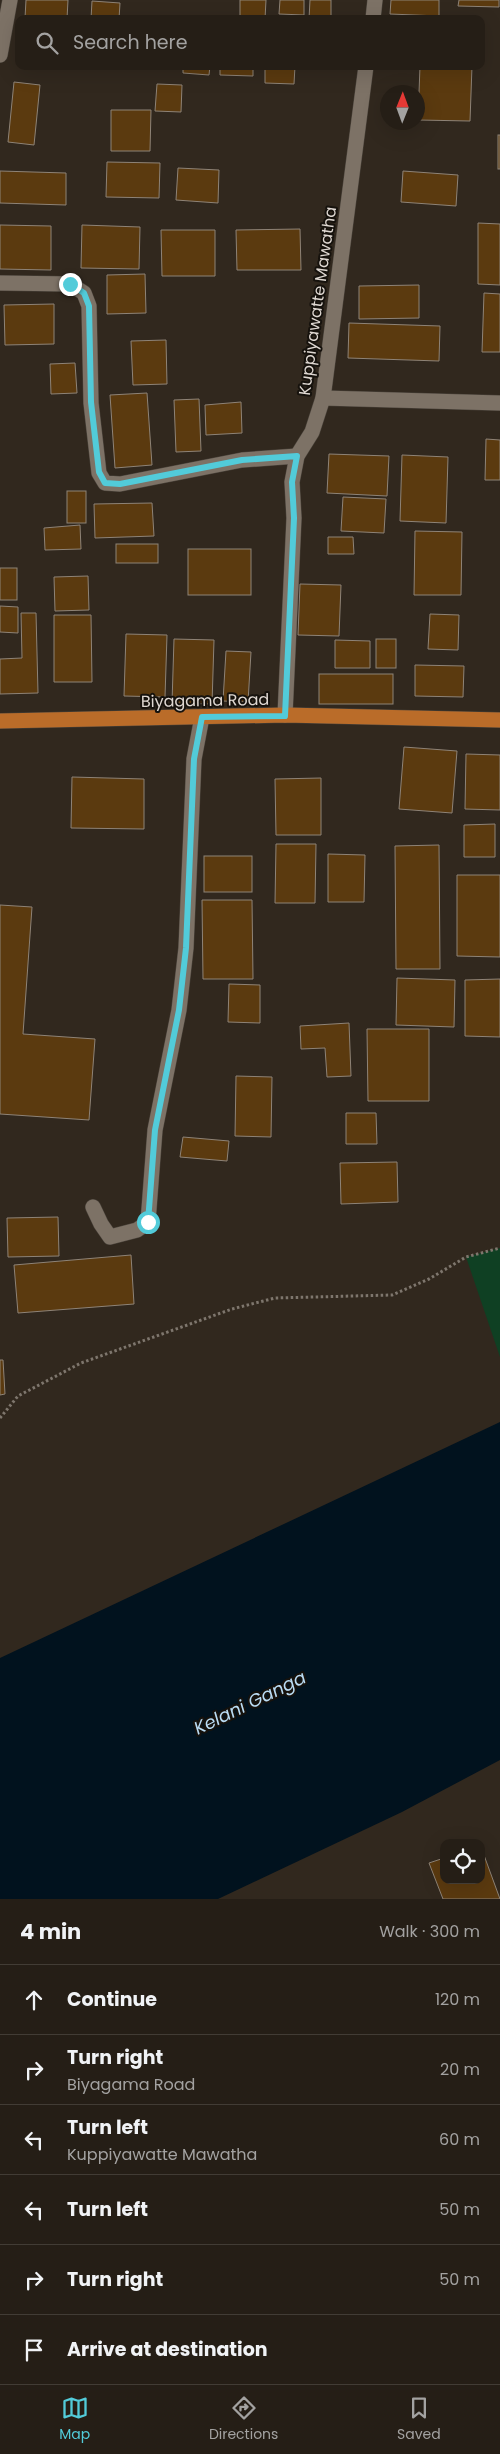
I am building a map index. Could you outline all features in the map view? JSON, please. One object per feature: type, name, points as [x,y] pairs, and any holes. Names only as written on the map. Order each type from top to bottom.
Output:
[{"type":"main road","name":"Biyagama Road","points":[[0,721],[285,716],[500,720]]},
{"type":"street","points":[[373,15],[375,0]]},
{"type":"street","points":[[0,55],[6,5]]},
{"type":"street","name":"Kuppiyawatte Mawatha","points":[[285,716],[293,527],[292,482],[297,456],[312,432],[323,398],[365,70]]},
{"type":"street","points":[[0,283],[70,284],[84,293],[89,306],[91,402],[99,472],[105,483],[120,484],[242,460],[297,456]]},
{"type":"street","points":[[323,398],[500,403]]},
{"type":"street","points":[[94,1207],[101,1224],[110,1237],[136,1230],[148,1222],[155,1130],[179,1010],[186,948],[194,759],[202,717]]},
{"type":"path","points":[[0,1418],[18,1396],[81,1363],[232,1309],[276,1298],[392,1295],[429,1279],[466,1257],[500,1248]]},
{"type":"green space","points":[[500,1248],[500,1357],[466,1257]]},
{"type":"water","name":"Kelani Ganga","points":[[500,1422],[500,1760],[402,1812],[218,1899],[0,1899],[0,1658]]},
{"type":"building","points":[[26,0],[68,0],[67,15],[25,15]]},
{"type":"building","points":[[240,0],[266,0],[265,15],[240,15]]},
{"type":"building","points":[[280,0],[304,0],[304,15],[279,14]]},
{"type":"building","points":[[310,0],[331,0],[331,15],[309,15]]},
{"type":"building","points":[[391,0],[439,0],[439,15],[390,14]]},
{"type":"building","points":[[459,0],[499,0],[499,7],[458,6]]},
{"type":"building","points":[[92,1],[120,3],[119,15],[91,15]]},
{"type":"building","points":[[183,70],[210,70],[209,75],[183,73]]},
{"type":"building","points":[[220,70],[253,70],[253,76],[220,75]]},
{"type":"building","points":[[265,70],[295,70],[294,84],[265,83]]},
{"type":"building","points":[[420,70],[472,70],[470,121],[425,120],[425,85],[419,85]]},
{"type":"building","points":[[14,82],[40,85],[34,145],[8,142]]},
{"type":"building","points":[[157,84],[182,85],[181,112],[155,111]]},
{"type":"building","points":[[111,110],[151,110],[150,151],[111,151]]},
{"type":"building","points":[[498,135],[500,135],[500,169],[498,169]]},
{"type":"building","points":[[107,162],[160,163],[159,198],[106,197]]},
{"type":"building","points":[[178,168],[219,170],[218,203],[176,200]]},
{"type":"building","points":[[0,171],[66,173],[66,205],[0,203]]},
{"type":"building","points":[[403,171],[458,175],[456,206],[401,202]]},
{"type":"building","points":[[478,223],[500,224],[500,285],[478,284]]},
{"type":"building","points":[[0,225],[51,226],[51,270],[0,269]]},
{"type":"building","points":[[82,225],[140,227],[139,269],[81,268]]},
{"type":"building","points":[[300,229],[301,270],[237,270],[236,230]]},
{"type":"building","points":[[161,230],[215,230],[215,276],[162,276]]},
{"type":"building","points":[[145,274],[146,313],[107,314],[107,275]]},
{"type":"building","points":[[419,285],[419,318],[359,319],[359,286]]},
{"type":"building","points":[[484,293],[500,294],[500,352],[482,352]]},
{"type":"building","points":[[54,304],[54,344],[5,345],[4,305]]},
{"type":"building","points":[[349,323],[440,326],[439,361],[348,358]]},
{"type":"building","points":[[166,340],[167,384],[133,385],[131,341]]},
{"type":"building","points":[[75,363],[77,393],[51,394],[50,364]]},
{"type":"building","points":[[147,393],[152,465],[115,468],[110,395]]},
{"type":"building","points":[[199,399],[201,451],[176,452],[174,400]]},
{"type":"building","points":[[241,402],[242,433],[206,435],[205,405]]},
{"type":"building","points":[[486,439],[500,440],[500,480],[485,480]]},
{"type":"building","points":[[329,454],[389,456],[387,496],[327,493]]},
{"type":"building","points":[[402,455],[448,457],[446,523],[400,521]]},
{"type":"building","points":[[67,491],[86,491],[86,523],[67,523]]},
{"type":"building","points":[[343,497],[386,499],[384,533],[341,531]]},
{"type":"building","points":[[152,503],[154,536],[95,538],[94,504]]},
{"type":"building","points":[[80,525],[81,549],[45,550],[44,528]]},
{"type":"building","points":[[415,531],[462,532],[461,595],[414,595]]},
{"type":"building","points":[[328,537],[353,537],[354,554],[328,554]]},
{"type":"building","points":[[116,544],[158,544],[158,563],[116,563]]},
{"type":"building","points":[[188,549],[251,549],[251,595],[188,595]]},
{"type":"building","points":[[0,568],[17,568],[17,600],[0,600]]},
{"type":"building","points":[[88,576],[89,610],[55,611],[54,577]]},
{"type":"building","points":[[300,584],[341,585],[339,636],[298,635]]},
{"type":"building","points":[[0,606],[18,607],[18,633],[0,632]]},
{"type":"building","points":[[21,613],[36,613],[38,693],[0,694],[0,659],[22,658]]},
{"type":"building","points":[[430,614],[459,615],[458,650],[428,649]]},
{"type":"building","points":[[54,615],[91,615],[92,682],[54,682]]},
{"type":"building","points":[[126,634],[167,635],[165,697],[124,696]]},
{"type":"building","points":[[174,639],[214,640],[212,704],[172,703]]},
{"type":"building","points":[[376,639],[396,639],[396,668],[376,668]]},
{"type":"building","points":[[335,640],[370,641],[370,668],[335,668]]},
{"type":"building","points":[[226,651],[251,652],[248,702],[223,701]]},
{"type":"building","points":[[415,665],[464,666],[463,697],[415,696]]},
{"type":"building","points":[[319,674],[393,674],[393,704],[319,704]]},
{"type":"building","points":[[404,747],[457,751],[452,813],[399,809]]},
{"type":"building","points":[[466,754],[500,755],[500,810],[465,809]]},
{"type":"building","points":[[72,777],[144,779],[144,829],[71,828]]},
{"type":"building","points":[[321,778],[321,835],[276,835],[275,779]]},
{"type":"building","points":[[495,824],[495,857],[464,857],[464,825]]},
{"type":"building","points":[[276,844],[316,844],[315,903],[275,903]]},
{"type":"building","points":[[439,845],[440,969],[396,969],[395,846]]},
{"type":"building","points":[[328,854],[365,855],[364,902],[328,902]]},
{"type":"building","points":[[204,856],[252,856],[252,892],[204,892]]},
{"type":"building","points":[[457,875],[500,875],[500,957],[457,956]]},
{"type":"building","points":[[202,900],[252,900],[253,979],[203,979]]},
{"type":"building","points":[[0,905],[32,907],[23,1034],[95,1039],[89,1120],[0,1114]]},
{"type":"building","points":[[397,978],[455,980],[454,1027],[396,1025]]},
{"type":"building","points":[[500,979],[500,1037],[465,1036],[465,980]]},
{"type":"building","points":[[229,984],[260,985],[260,1023],[228,1022]]},
{"type":"building","points":[[349,1023],[351,1076],[327,1077],[325,1048],[301,1049],[300,1026]]},
{"type":"building","points":[[367,1029],[429,1029],[429,1101],[368,1101]]},
{"type":"building","points":[[236,1076],[272,1077],[271,1137],[235,1136]]},
{"type":"building","points":[[346,1113],[376,1113],[377,1144],[346,1144]]},
{"type":"building","points":[[183,1137],[229,1141],[227,1161],[180,1157]]},
{"type":"building","points":[[397,1162],[398,1202],[341,1204],[340,1163]]},
{"type":"building","points":[[58,1217],[59,1256],[8,1257],[7,1218]]},
{"type":"building","points":[[131,1255],[134,1304],[18,1313],[14,1265]]},
{"type":"building","points":[[0,1360],[3,1360],[5,1394],[0,1395]]},
{"type":"building","points":[[485,1858],[500,1899],[443,1899],[429,1863],[440,1859],[440,1884],[485,1884]]},
{"type":"route","points":[[70,284],[84,293],[89,306],[91,402],[99,472],[105,483],[120,484],[242,460],[297,456],[292,482],[294,518],[285,716],[202,717],[194,759],[186,948],[179,1010],[155,1130],[152,1190],[148,1222]]}]
